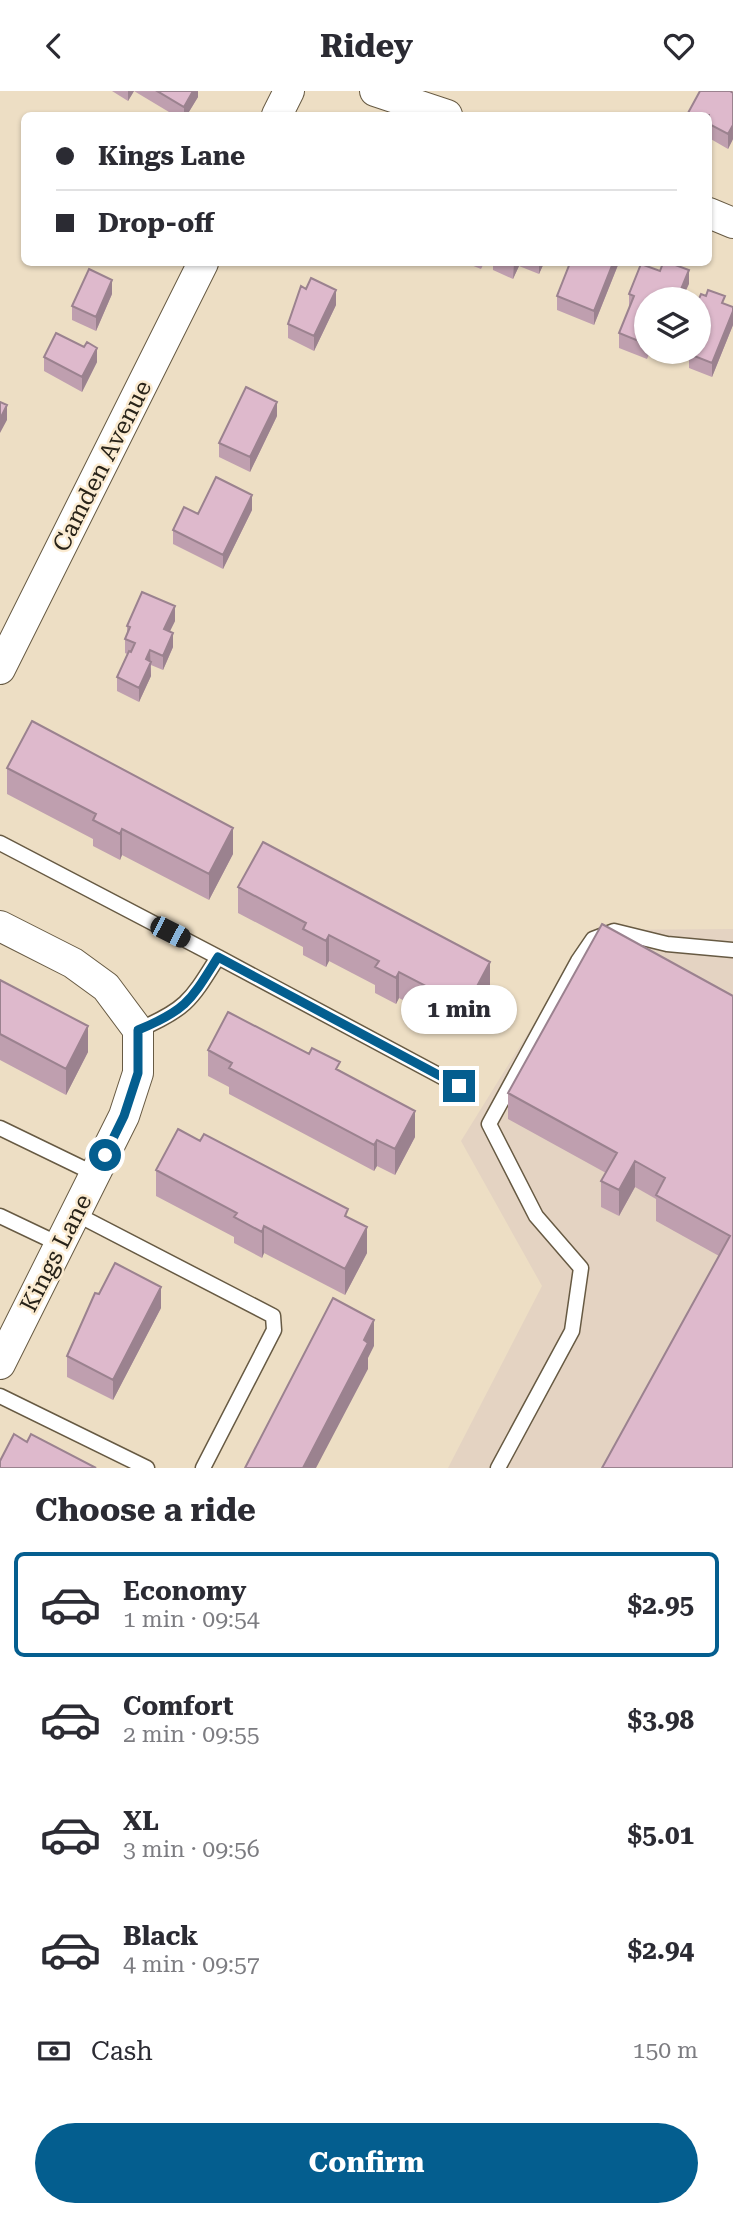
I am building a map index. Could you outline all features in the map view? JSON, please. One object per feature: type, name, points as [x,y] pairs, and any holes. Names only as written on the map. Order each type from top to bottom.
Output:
[{"type":"street","points":[[278,112],[289,91]]},
{"type":"street","points":[[375,91],[438,112]]},
{"type":"street","points":[[712,214],[733,223]]},
{"type":"street","name":"Camden Avenue","points":[[0,669],[202,266]]},
{"type":"street","points":[[0,926],[73,963],[106,987],[138,1030]]},
{"type":"street","name":"Kings Lane","points":[[0,1364],[124,1116],[138,1073],[138,1030]]},
{"type":"lane","points":[[0,843],[459,1086]]},
{"type":"lane","points":[[498,1468],[572,1331],[581,1268],[536,1216],[489,1124],[578,961],[593,939],[614,931],[667,944],[733,950]]},
{"type":"lane","points":[[138,1030],[174,1015],[194,996],[218,957]]},
{"type":"lane","points":[[0,1128],[95,1174]]},
{"type":"lane","points":[[76,1214],[273,1316],[274,1330],[203,1468]]},
{"type":"lane","points":[[0,1216],[61,1245]]},
{"type":"lane","points":[[0,1396],[147,1468]]},
{"type":"shaded area","points":[[733,929],[733,1468],[448,1468],[542,1286],[461,1141],[592,930]]},
{"type":"building","points":[[157,91],[193,91],[184,107]]},
{"type":"building","points":[[700,91],[733,93],[733,125],[728,134],[712,126],[712,112],[689,112]]},
{"type":"building","points":[[569,266],[612,266],[594,311],[557,296]]},
{"type":"building","points":[[640,266],[660,271],[662,266],[678,266],[689,270],[682,287],[634,287],[634,296],[629,294]]},
{"type":"building","points":[[89,269],[112,280],[96,317],[72,306]]},
{"type":"building","points":[[311,278],[336,290],[314,336],[288,324],[301,286],[306,289]]},
{"type":"building","points":[[711,291],[725,296],[722,303],[733,307],[712,363]]},
{"type":"building","points":[[634,296],[634,339],[619,333]]},
{"type":"building","points":[[56,333],[84,347],[87,342],[97,348],[82,377],[44,357]]},
{"type":"building","points":[[246,387],[277,402],[250,457],[219,443]]},
{"type":"building","points":[[0,402],[7,405],[0,419]]},
{"type":"building","points":[[216,477],[252,495],[223,555],[173,530],[184,507],[198,514]]},
{"type":"building","points":[[142,592],[175,606],[164,629],[173,633],[163,656],[150,650],[146,659],[151,662],[139,688],[117,677],[135,643],[125,639],[130,627],[127,626]]},
{"type":"building","points":[[32,721],[233,828],[209,874],[122,829],[120,834],[93,820],[96,814],[7,768]]},
{"type":"building","points":[[263,842],[490,962],[466,1007],[399,972],[396,978],[375,967],[379,961],[329,935],[326,941],[303,929],[306,923],[238,887]]},
{"type":"building","points":[[602,924],[733,996],[733,1468],[602,1468],[730,1236],[656,1195],[665,1178],[635,1161],[619,1190],[601,1181],[617,1153],[508,1093]]},
{"type":"building","points":[[0,980],[88,1026],[66,1069],[0,1034]]},
{"type":"building","points":[[228,1012],[309,1054],[312,1048],[340,1062],[336,1069],[415,1111],[395,1149],[377,1140],[374,1145],[229,1068],[232,1063],[208,1050]]},
{"type":"building","points":[[178,1129],[200,1141],[204,1134],[348,1209],[345,1216],[367,1227],[345,1269],[264,1226],[262,1232],[234,1217],[237,1213],[156,1170]]},
{"type":"building","points":[[115,1263],[161,1287],[113,1380],[67,1356],[95,1293],[99,1294]]},
{"type":"building","points":[[333,1298],[374,1320],[364,1340],[368,1343],[303,1468],[245,1468]]},
{"type":"building","points":[[14,1434],[27,1442],[31,1434],[96,1468],[0,1468],[0,1461]]},
{"type":"route","points":[[105,1155],[124,1116],[138,1073],[138,1030],[174,1015],[194,996],[218,957],[459,1086]]}]
